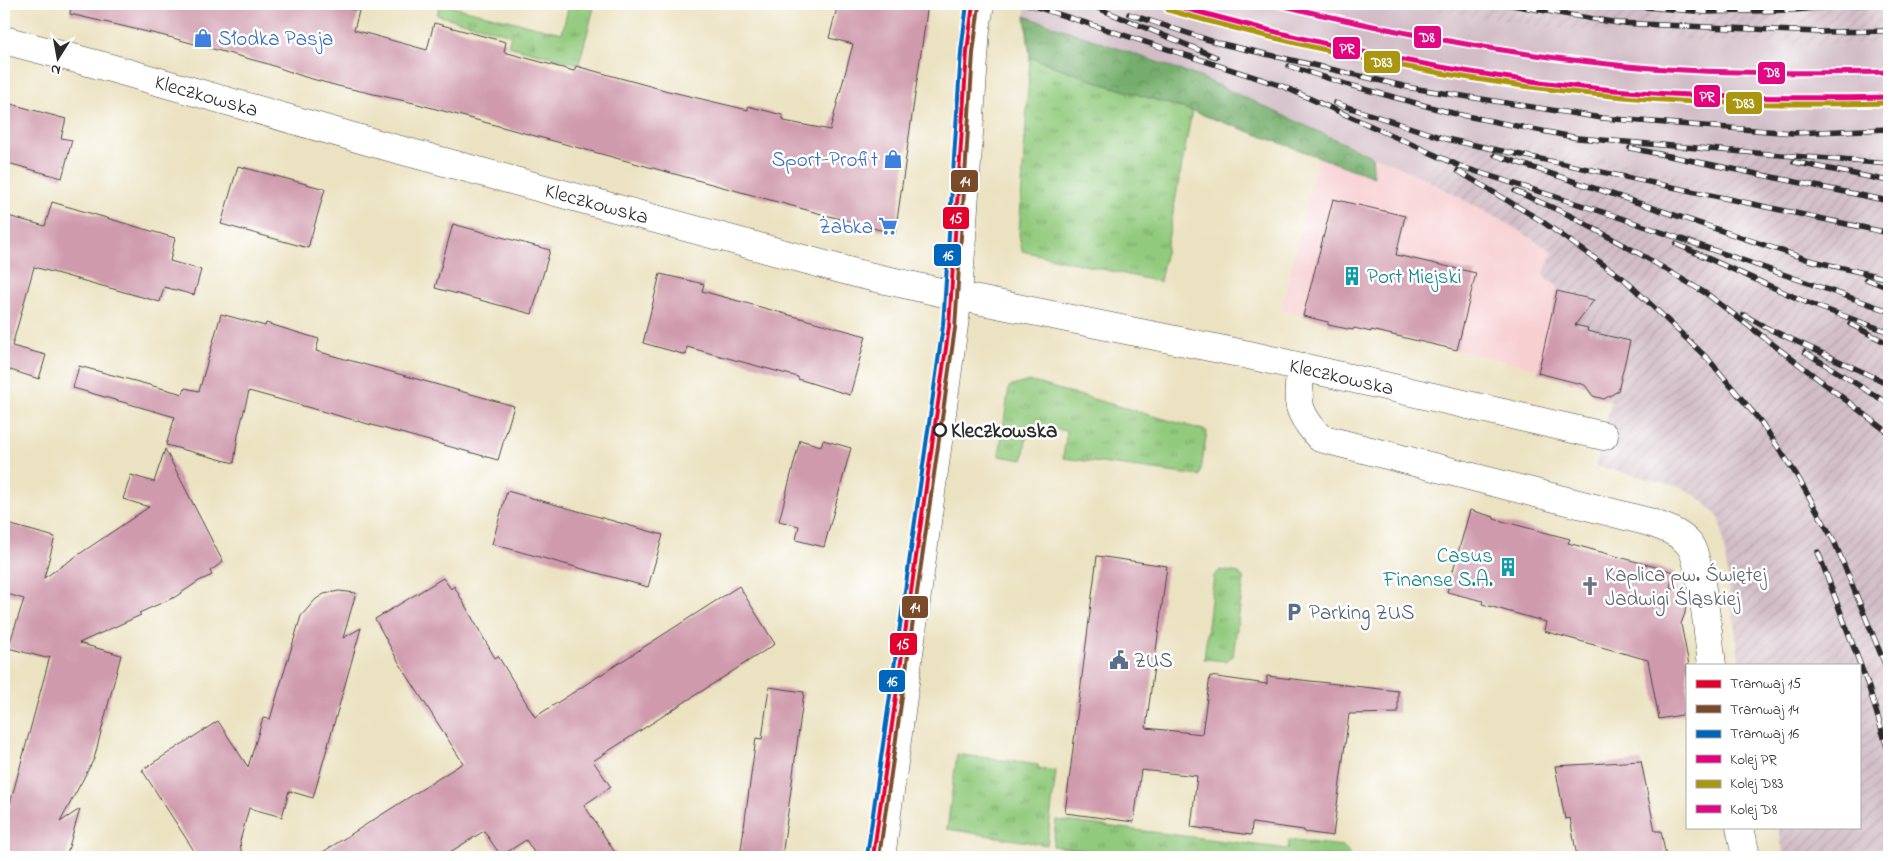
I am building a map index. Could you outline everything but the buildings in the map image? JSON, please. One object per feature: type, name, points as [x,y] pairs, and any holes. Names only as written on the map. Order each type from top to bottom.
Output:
[{"type":"street","points":[[881,857],[958,296],[976,29],[980,4]]},
{"type":"street","name":"Kleczkowska","points":[[4,40],[107,67],[378,144],[859,274],[1301,367],[1604,436]]},
{"type":"street","points":[[1301,367],[1299,405],[1306,422],[1320,438],[1649,522],[1666,527],[1679,535],[1690,544],[1698,565],[1712,664]]},
{"type":"street","points":[[1740,828],[1746,857]]},
{"type":"shaded area","points":[[1026,4],[1392,4],[1535,26],[1708,42],[1802,45],[1889,44],[1889,147],[1733,142],[1728,183],[1449,127],[1426,179],[1200,77],[1025,16]]},
{"type":"shaded area","points":[[1392,4],[1889,4],[1889,44],[1802,45],[1708,42],[1535,26]]},
{"type":"shaded area","name":"Port Miejski","points":[[1449,127],[1728,183],[1733,142],[1889,147],[1889,857],[1784,857],[1778,828],[1860,828],[1860,664],[1740,664],[1720,519],[1703,501],[1681,487],[1596,466],[1611,402],[1593,396],[1587,386],[1538,373],[1555,303],[1557,286],[1543,275],[1553,252],[1510,225],[1426,179]]},
{"type":"shaded area","points":[[1324,133],[1426,179],[1510,225],[1553,252],[1543,275],[1557,285],[1555,303],[1539,369],[1372,330],[1371,332],[1354,328],[1353,330],[1345,329],[1346,327],[1328,325],[1328,322],[1281,310]]},
{"type":"green space","points":[[440,4],[562,33],[569,4],[595,4],[579,64],[508,46],[511,35],[437,15]]},
{"type":"green space","points":[[1025,16],[1200,77],[1372,156],[1374,177],[1192,111],[1103,84],[1030,57]]},
{"type":"green space","points":[[1030,57],[1103,84],[1192,111],[1160,282],[1022,251],[1019,234]]},
{"type":"green space","points":[[1029,381],[1207,431],[1200,476],[1063,458],[1067,431],[1028,426],[1023,460],[999,456],[1009,387]]},
{"type":"green space","points":[[1220,570],[1239,573],[1244,579],[1233,656],[1226,661],[1204,659],[1214,576]]},
{"type":"green space","points":[[957,754],[1038,765],[1038,768],[1056,771],[1047,845],[947,829]]},
{"type":"green space","points":[[1056,820],[1288,849],[1289,840],[1342,846],[1353,857],[1134,857],[1053,846]]},
{"type":"railway","points":[[1027,4],[1282,86],[1462,167],[1612,215],[1889,311]]},
{"type":"railway","points":[[1088,4],[1216,57]]},
{"type":"railway","points":[[1505,4],[1618,23],[1819,32],[1889,31]]},
{"type":"railway","points":[[1609,4],[1706,12],[1793,10],[1872,4]]},
{"type":"railway","points":[[1129,14],[1218,43],[1412,88],[1602,118],[1793,133],[1889,129]]},
{"type":"railway","points":[[1289,66],[1349,85],[1456,114],[1578,138],[1889,164]]},
{"type":"railway","points":[[1335,103],[1446,139],[1889,233]]},
{"type":"railway","points":[[1630,148],[1889,201]]},
{"type":"railway","points":[[1495,155],[1809,260],[1889,279]]},
{"type":"railway","points":[[1794,162],[1889,181]]},
{"type":"railway","points":[[1458,171],[1540,220],[1624,279],[1709,360],[1761,422],[1796,474],[1834,541],[1889,674]]},
{"type":"railway","points":[[1515,191],[1569,215],[1707,294],[1889,433]]},
{"type":"railway","points":[[1676,244],[1810,304],[1889,332]]},
{"type":"railway","points":[[1866,279],[1889,288]]},
{"type":"railway","points":[[1744,315],[1765,327],[1889,384]]},
{"type":"railway","points":[[1850,324],[1889,344]]},
{"type":"railway","points":[[1805,352],[1889,404]]},
{"type":"railway","points":[[1818,552],[1869,688],[1889,754]]},
{"type":"tram line","name":"16","points":[[867,856],[943,326],[961,52],[967,4]]},
{"type":"tram line","name":"15","points":[[873,857],[949,327],[967,52],[973,4]]},
{"type":"tram line","name":"14","points":[[879,857],[955,328],[973,53],[979,5]]},
{"type":"rail line","name":"PR","points":[[1170,4],[1334,46],[1390,58],[1501,77],[1648,93],[1786,98],[1889,97]]},
{"type":"rail line","name":"D8","points":[[1276,4],[1462,44],[1604,64],[1740,72],[1889,72]]},
{"type":"rail line","name":"D83","points":[[1168,10],[1333,52],[1389,64],[1500,83],[1647,99],[1716,103],[1889,103]]},
{"type":"place","name":"Słodka Pasja","points":[[203,38]]},
{"type":"place","name":"Sport-Profit","points":[[893,159]]},
{"type":"place","name":"Żabka","points":[[888,226]]},
{"type":"place","name":"Port Miejski","points":[[1352,276]]},
{"type":"place","name":"Kleczkowska","points":[[940,430]]},
{"type":"place","name":"Casus Finanse S.A.","points":[[1508,567]]},
{"type":"place","name":"Kaplica pw. Świętej Jadwigi Śląskiej","points":[[1590,586]]},
{"type":"place","name":"Parking ZUS","points":[[1294,612]]},
{"type":"place","name":"ZUS","points":[[1119,660]]}]
